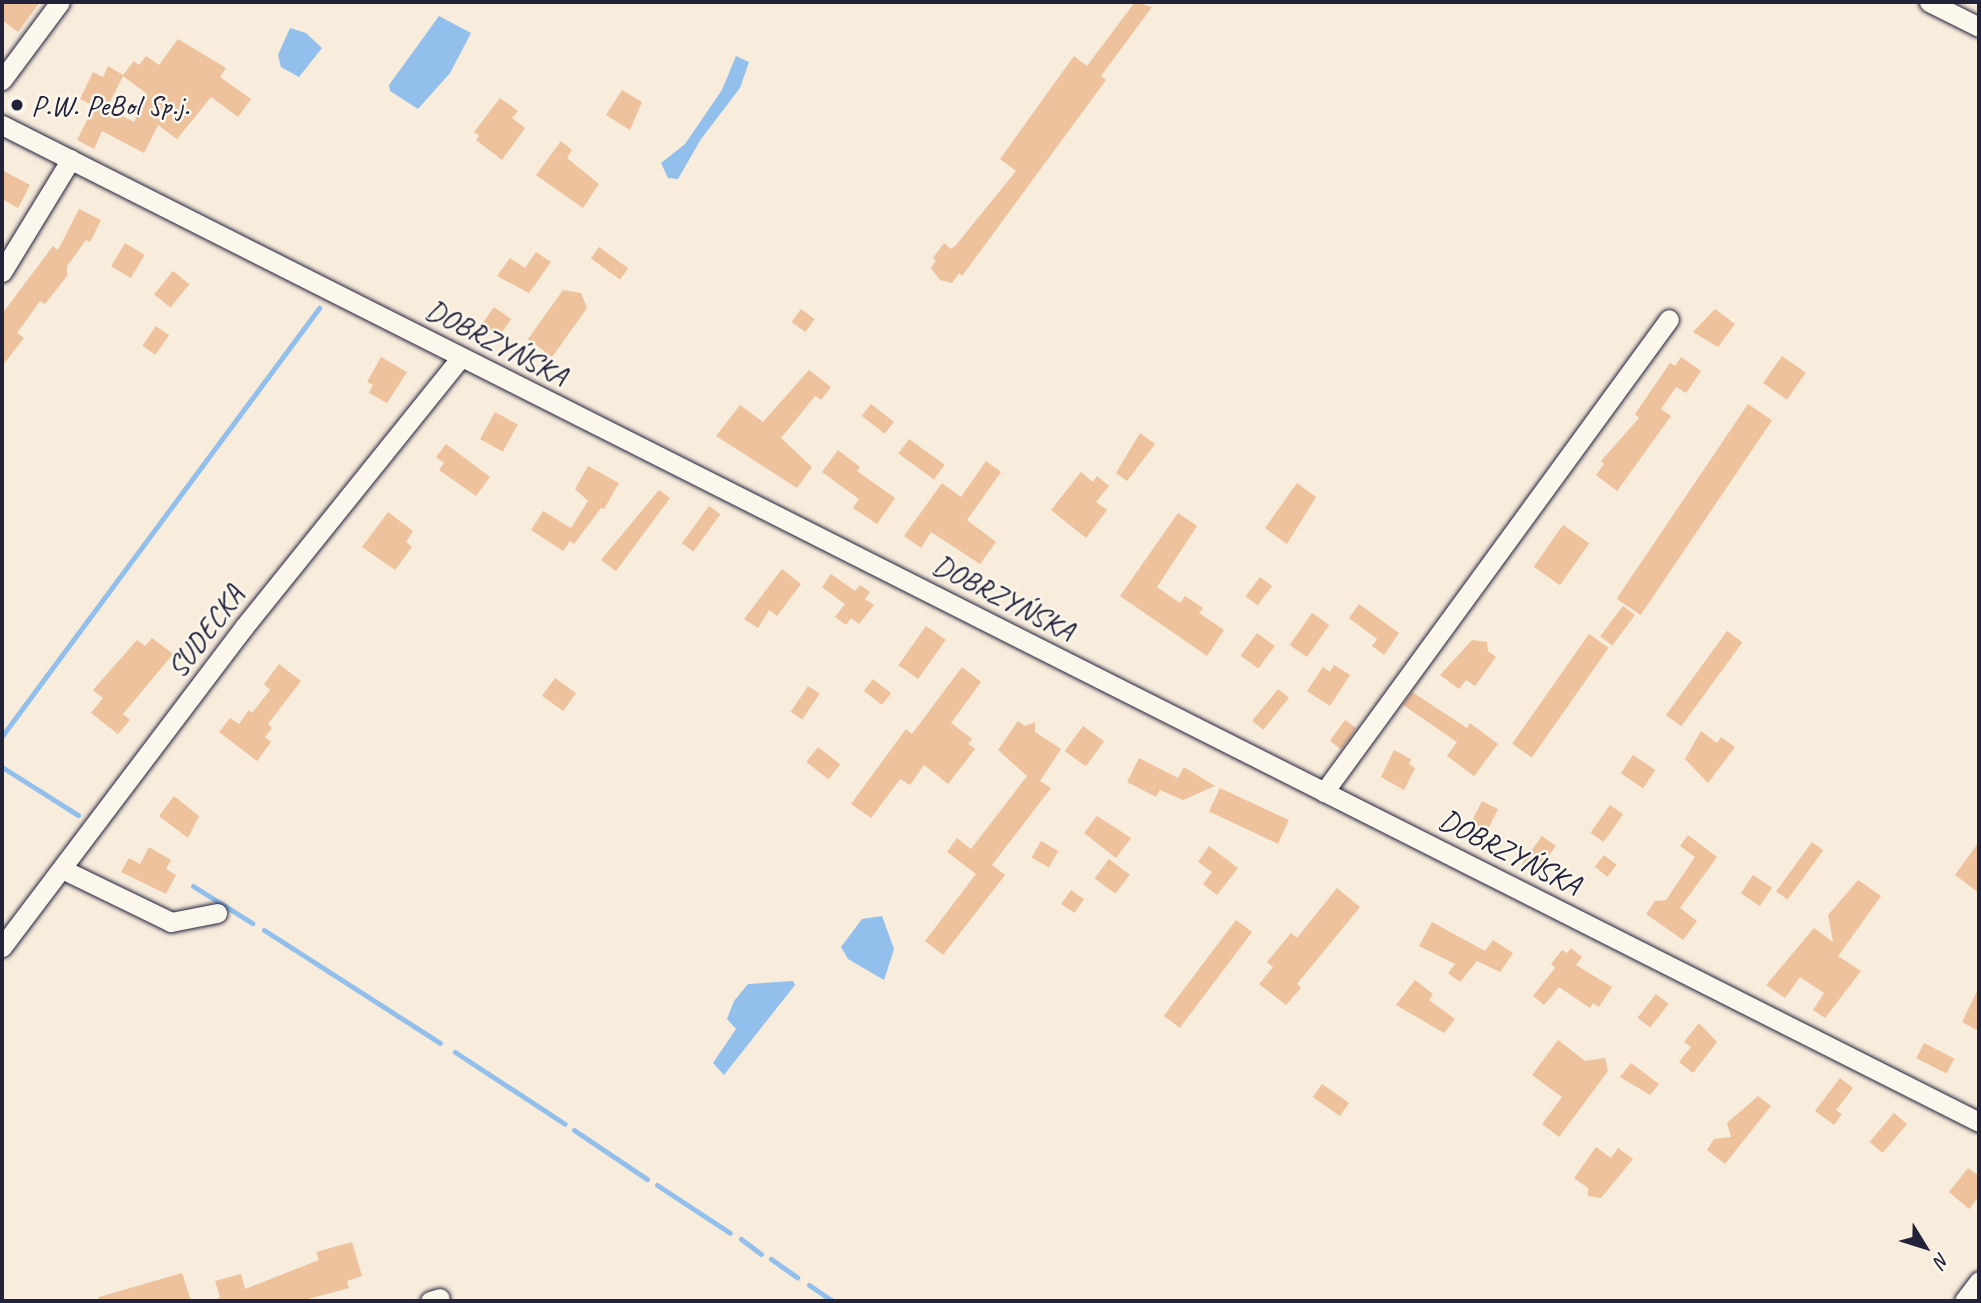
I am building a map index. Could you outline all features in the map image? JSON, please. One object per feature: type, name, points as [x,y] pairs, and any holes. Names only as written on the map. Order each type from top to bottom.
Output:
[{"type":"street","points":[[2,80],[60,2]]},
{"type":"street","points":[[1929,2],[1979,27]]},
{"type":"street","name":"DOBRZYŃSKA","points":[[2,125],[1979,1122]]},
{"type":"street","points":[[2,272],[71,159]]},
{"type":"street","points":[[1324,792],[1670,319]]},
{"type":"street","name":"SUDECKA","points":[[2,947],[244,627],[461,357]]},
{"type":"street","points":[[62,869],[172,922],[217,913]]},
{"type":"street","points":[[1964,1301],[1979,1281]]},
{"type":"water","points":[[439,16],[471,33],[450,73],[418,109],[390,91],[389,85]]},
{"type":"water","points":[[290,28],[306,33],[322,48],[299,77],[281,67],[278,55]]},
{"type":"water","points":[[736,56],[749,62],[740,88],[701,139],[678,179],[668,178],[661,163],[685,144],[722,90]]},
{"type":"water","points":[[882,916],[894,949],[884,980],[848,959],[841,947],[862,919]]},
{"type":"water","points":[[793,981],[795,985],[724,1075],[713,1063],[736,1029],[727,1019],[734,1001],[748,984]]},
{"type":"building","points":[[2,2],[40,2],[18,32],[2,20]]},
{"type":"building","points":[[1135,2],[1152,7],[1101,76],[1106,80],[962,276],[959,273],[952,283],[940,280],[931,268],[936,261],[933,258],[944,243],[951,249],[956,245],[1016,171],[1000,159],[1074,56],[1087,66]]},
{"type":"building","points":[[178,39],[226,68],[220,77],[251,99],[238,117],[211,97],[177,139],[158,125],[144,153],[102,131],[94,149],[77,140],[94,106],[80,99],[93,72],[103,77],[108,66],[123,75],[134,61],[139,65],[146,56],[159,65]],"holes":[[[123,76],[147,94],[134,122],[107,108]]]},
{"type":"building","points":[[622,90],[642,102],[630,130],[606,115]]},
{"type":"building","points":[[500,98],[518,111],[512,118],[525,128],[502,160],[476,140],[479,136],[474,132]]},
{"type":"building","points":[[561,141],[572,150],[567,158],[599,184],[583,208],[536,175]]},
{"type":"building","points":[[2,170],[30,185],[18,208],[2,199]]},
{"type":"building","points":[[79,209],[101,220],[90,242],[86,240],[67,266],[67,276],[45,304],[40,301],[17,333],[24,338],[2,366],[2,314],[53,246],[58,250]]},
{"type":"building","points":[[125,243],[145,255],[131,278],[111,266]]},
{"type":"building","points":[[599,247],[628,268],[620,279],[591,258]]},
{"type":"building","points":[[536,252],[551,262],[529,293],[497,276],[510,258],[525,268]]},
{"type":"building","points":[[173,271],[189,284],[170,308],[154,294]]},
{"type":"building","points":[[563,290],[581,293],[587,308],[552,357],[528,339]]},
{"type":"building","points":[[494,307],[511,319],[499,336],[482,324]]},
{"type":"building","points":[[801,309],[815,319],[805,332],[792,322]]},
{"type":"building","points":[[1715,309],[1735,324],[1718,347],[1693,332]]},
{"type":"building","points":[[156,326],[169,335],[155,355],[142,346]]},
{"type":"building","points":[[1782,356],[1806,373],[1787,400],[1763,383]]},
{"type":"building","points":[[381,357],[407,372],[387,403],[369,393],[373,385],[367,382]]},
{"type":"building","points":[[1681,357],[1701,371],[1686,393],[1676,387],[1661,409],[1671,416],[1617,491],[1596,475],[1604,464],[1601,461],[1639,418],[1635,414],[1670,363],[1675,366]]},
{"type":"building","points":[[809,370],[831,387],[821,400],[815,396],[781,438],[812,467],[797,488],[716,436],[740,405],[763,422]]},
{"type":"building","points":[[871,404],[894,422],[885,434],[862,416]]},
{"type":"building","points":[[1748,404],[1772,420],[1641,615],[1617,599]]},
{"type":"building","points":[[495,412],[518,425],[503,452],[480,439]]},
{"type":"building","points":[[1140,433],[1155,444],[1127,481],[1116,473]]},
{"type":"building","points":[[909,439],[945,465],[934,479],[898,454]]},
{"type":"building","points":[[446,444],[490,477],[476,496],[439,470],[444,463],[436,457]]},
{"type":"building","points":[[838,450],[860,467],[857,471],[895,498],[877,524],[853,508],[859,499],[822,472]]},
{"type":"building","points":[[986,461],[1001,472],[967,520],[996,542],[980,564],[931,532],[921,548],[904,536],[942,483],[961,497]]},
{"type":"building","points":[[588,466],[619,483],[604,509],[601,508],[574,544],[570,541],[563,551],[531,530],[543,511],[571,528],[588,501],[575,489]]},
{"type":"building","points":[[1081,472],[1093,482],[1097,476],[1109,486],[1096,502],[1107,510],[1086,538],[1051,510]]},
{"type":"building","points":[[1297,483],[1316,497],[1287,544],[1265,528]]},
{"type":"building","points":[[659,490],[670,498],[616,571],[601,560]]},
{"type":"building","points":[[709,506],[720,514],[693,551],[682,543]]},
{"type":"building","points":[[388,512],[413,531],[406,542],[412,547],[395,570],[362,547]]},
{"type":"building","points":[[1178,513],[1197,526],[1157,587],[1180,603],[1185,596],[1203,608],[1199,613],[1224,630],[1207,656],[1120,596]]},
{"type":"building","points":[[1563,525],[1589,543],[1560,585],[1534,567]]},
{"type":"building","points":[[782,569],[801,584],[777,616],[769,610],[758,628],[744,619]]},
{"type":"building","points":[[831,574],[855,591],[860,585],[870,592],[865,599],[874,605],[859,624],[851,618],[846,625],[835,617],[845,604],[822,587]]},
{"type":"building","points":[[1260,577],[1272,586],[1258,605],[1246,596]]},
{"type":"building","points":[[1359,604],[1399,633],[1384,655],[1372,646],[1377,639],[1349,618]]},
{"type":"building","points":[[1623,606],[1635,615],[1612,645],[1600,636]]},
{"type":"building","points":[[1312,613],[1329,625],[1307,657],[1290,645]]},
{"type":"building","points":[[926,626],[946,640],[918,679],[898,665]]},
{"type":"building","points":[[1727,631],[1742,642],[1681,726],[1666,715]]},
{"type":"building","points":[[1257,633],[1275,646],[1258,669],[1241,656]]},
{"type":"building","points":[[1589,634],[1609,648],[1532,758],[1512,744]]},
{"type":"building","points":[[152,638],[173,654],[123,714],[130,720],[118,734],[91,713],[103,698],[93,690],[137,640],[145,646]]},
{"type":"building","points":[[1472,640],[1487,642],[1488,651],[1496,657],[1475,686],[1466,680],[1459,689],[1440,675]]},
{"type":"building","points":[[279,664],[301,681],[268,724],[272,728],[265,737],[271,742],[257,761],[219,732],[230,718],[239,724],[249,710],[252,713],[270,690],[264,684]]},
{"type":"building","points":[[1334,665],[1350,675],[1330,706],[1307,691],[1323,667],[1330,672]]},
{"type":"building","points":[[962,667],[981,682],[951,723],[972,739],[968,744],[975,749],[948,784],[924,765],[910,785],[900,779],[871,818],[851,804],[906,729],[912,734]]},
{"type":"building","points":[[555,678],[576,693],[563,711],[542,696]]},
{"type":"building","points":[[873,679],[891,693],[882,705],[864,691]]},
{"type":"building","points":[[808,686],[820,694],[802,720],[791,712]]},
{"type":"building","points":[[1278,689],[1289,698],[1263,730],[1252,721]]},
{"type":"building","points":[[1412,692],[1467,728],[1470,723],[1498,744],[1474,776],[1447,756],[1457,742],[1403,705]]},
{"type":"building","points":[[1345,720],[1356,728],[1341,749],[1330,741]]},
{"type":"building","points":[[1018,721],[1025,726],[1035,722],[1035,732],[1061,749],[1040,781],[1051,788],[992,865],[1005,875],[943,955],[925,941],[976,874],[947,852],[957,838],[971,849],[1027,776],[998,750]]},
{"type":"building","points":[[1083,726],[1104,741],[1086,766],[1065,751]]},
{"type":"building","points":[[1701,731],[1717,743],[1721,737],[1735,747],[1708,783],[1685,759]]},
{"type":"building","points":[[818,747],[840,764],[828,779],[806,762]]},
{"type":"building","points":[[1394,750],[1411,759],[1409,764],[1415,768],[1404,790],[1381,777]]},
{"type":"building","points":[[1633,755],[1655,770],[1643,788],[1621,773]]},
{"type":"building","points":[[1139,758],[1178,778],[1184,767],[1215,786],[1183,800],[1160,790],[1156,797],[1127,782]]},
{"type":"building","points":[[1220,788],[1289,820],[1278,844],[1209,812]]},
{"type":"building","points":[[174,796],[199,816],[188,838],[159,816]]},
{"type":"building","points":[[1482,801],[1498,809],[1486,833],[1470,825]]},
{"type":"building","points":[[1610,805],[1623,814],[1604,842],[1590,833]]},
{"type":"building","points":[[1097,816],[1131,838],[1116,858],[1084,833]]},
{"type":"building","points":[[1688,835],[1717,857],[1680,908],[1697,921],[1683,940],[1646,914],[1655,901],[1666,900],[1695,857],[1680,846]]},
{"type":"building","points":[[1542,836],[1556,846],[1535,874],[1521,864]]},
{"type":"building","points":[[1041,841],[1058,851],[1049,867],[1032,857]]},
{"type":"building","points":[[1812,842],[1823,850],[1787,900],[1776,891]]},
{"type":"building","points":[[1979,842],[1979,893],[1955,875]]},
{"type":"building","points":[[1209,846],[1238,868],[1217,895],[1203,884],[1212,872],[1198,862]]},
{"type":"building","points":[[149,847],[171,860],[166,869],[176,875],[166,894],[121,872],[129,858],[140,864]]},
{"type":"building","points":[[1604,855],[1617,865],[1607,877],[1595,867]]},
{"type":"building","points":[[1109,859],[1130,875],[1115,894],[1095,878]]},
{"type":"building","points":[[1753,875],[1772,888],[1760,906],[1741,893]]},
{"type":"building","points":[[1858,880],[1881,896],[1838,956],[1861,971],[1825,1018],[1813,1010],[1824,993],[1800,977],[1785,998],[1766,985],[1814,928],[1833,942],[1828,915]]},
{"type":"building","points":[[1337,888],[1360,907],[1297,984],[1301,988],[1286,1005],[1259,984],[1273,967],[1267,962],[1291,933],[1297,938]]},
{"type":"building","points":[[1071,890],[1084,899],[1074,913],[1061,904]]},
{"type":"building","points":[[1236,920],[1252,932],[1180,1028],[1164,1016]]},
{"type":"building","points":[[1432,922],[1485,951],[1493,940],[1513,953],[1500,972],[1477,961],[1460,982],[1448,973],[1455,964],[1419,946]]},
{"type":"building","points":[[1571,948],[1582,957],[1576,965],[1612,987],[1599,1007],[1593,1003],[1590,1008],[1559,987],[1544,1005],[1533,996],[1555,968],[1551,964],[1562,950],[1567,953]]},
{"type":"building","points":[[1415,980],[1433,994],[1429,1000],[1455,1019],[1444,1033],[1396,1005]]},
{"type":"building","points":[[1979,987],[1979,1031],[1962,1022]]},
{"type":"building","points":[[1656,994],[1669,1004],[1650,1027],[1638,1018]]},
{"type":"building","points":[[1699,1023],[1717,1042],[1693,1073],[1679,1062],[1691,1047],[1684,1042]]},
{"type":"building","points":[[1558,1040],[1585,1061],[1605,1058],[1608,1071],[1559,1137],[1542,1124],[1562,1097],[1532,1075]]},
{"type":"building","points":[[1924,1043],[1954,1058],[1947,1074],[1916,1058]]},
{"type":"building","points":[[1631,1063],[1659,1084],[1650,1095],[1620,1077]]},
{"type":"building","points":[[1840,1078],[1853,1088],[1836,1110],[1842,1114],[1834,1125],[1815,1111]]},
{"type":"building","points":[[1322,1084],[1349,1103],[1340,1116],[1313,1097]]},
{"type":"building","points":[[1758,1096],[1771,1106],[1725,1164],[1707,1150],[1714,1139],[1731,1137],[1727,1123]]},
{"type":"building","points":[[1894,1113],[1907,1124],[1883,1153],[1870,1142]]},
{"type":"building","points":[[1596,1147],[1611,1158],[1618,1148],[1633,1159],[1601,1198],[1588,1196],[1588,1188],[1574,1178]]},
{"type":"building","points":[[1968,1168],[1979,1176],[1979,1196],[1969,1209],[1949,1192]]},
{"type":"building","points":[[352,1242],[362,1276],[347,1281],[349,1288],[301,1301],[215,1301],[220,1297],[215,1281],[241,1274],[245,1289],[319,1260],[316,1252]]},
{"type":"building","points":[[182,1273],[191,1301],[99,1301],[99,1297]]},
{"type":"waterway","points":[[2,736],[319,308]]},
{"type":"waterway","points":[[2,767],[78,815]]},
{"type":"waterway","points":[[193,886],[252,923]]},
{"type":"waterway","points":[[264,930],[440,1043]]},
{"type":"waterway","points":[[455,1052],[565,1124]]},
{"type":"waterway","points":[[574,1130],[647,1179]]},
{"type":"waterway","points":[[657,1185],[730,1233]]},
{"type":"waterway","points":[[741,1239],[761,1254]]},
{"type":"waterway","points":[[771,1259],[797,1277]]},
{"type":"waterway","points":[[809,1285],[833,1301]]},
{"type":"place","name":"P.W. PeBol Sp.j.","points":[[17,105]]}]
